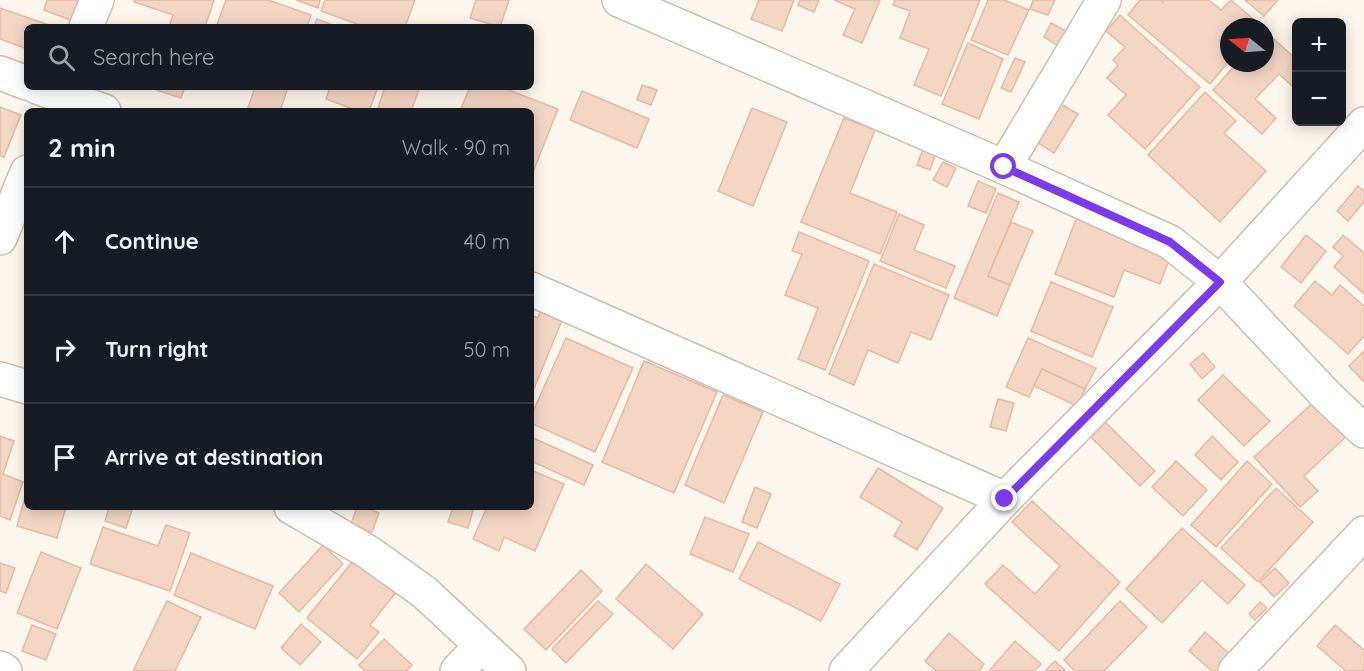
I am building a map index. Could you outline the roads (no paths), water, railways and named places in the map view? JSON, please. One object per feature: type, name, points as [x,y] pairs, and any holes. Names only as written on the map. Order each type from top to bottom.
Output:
[{"type":"street","points":[[87,24],[97,0]]},
{"type":"street","points":[[619,0],[1004,167],[1170,242],[1220,282],[1326,395],[1364,431]]},
{"type":"street","points":[[1004,167],[1104,0]]},
{"type":"street","points":[[0,73],[24,82]]},
{"type":"street","points":[[52,95],[94,108]]},
{"type":"street","points":[[846,671],[1005,499],[1220,282],[1364,124]]},
{"type":"street","points":[[0,238],[24,179]]},
{"type":"street","points":[[534,290],[1005,499]]},
{"type":"street","points":[[0,379],[24,386]]},
{"type":"street","points":[[296,510],[368,552],[424,592],[509,671]]},
{"type":"street","points":[[1235,671],[1364,533]]},
{"type":"street","points":[[457,671],[481,646]]},
{"type":"street","points":[[0,668],[5,671]]}]
